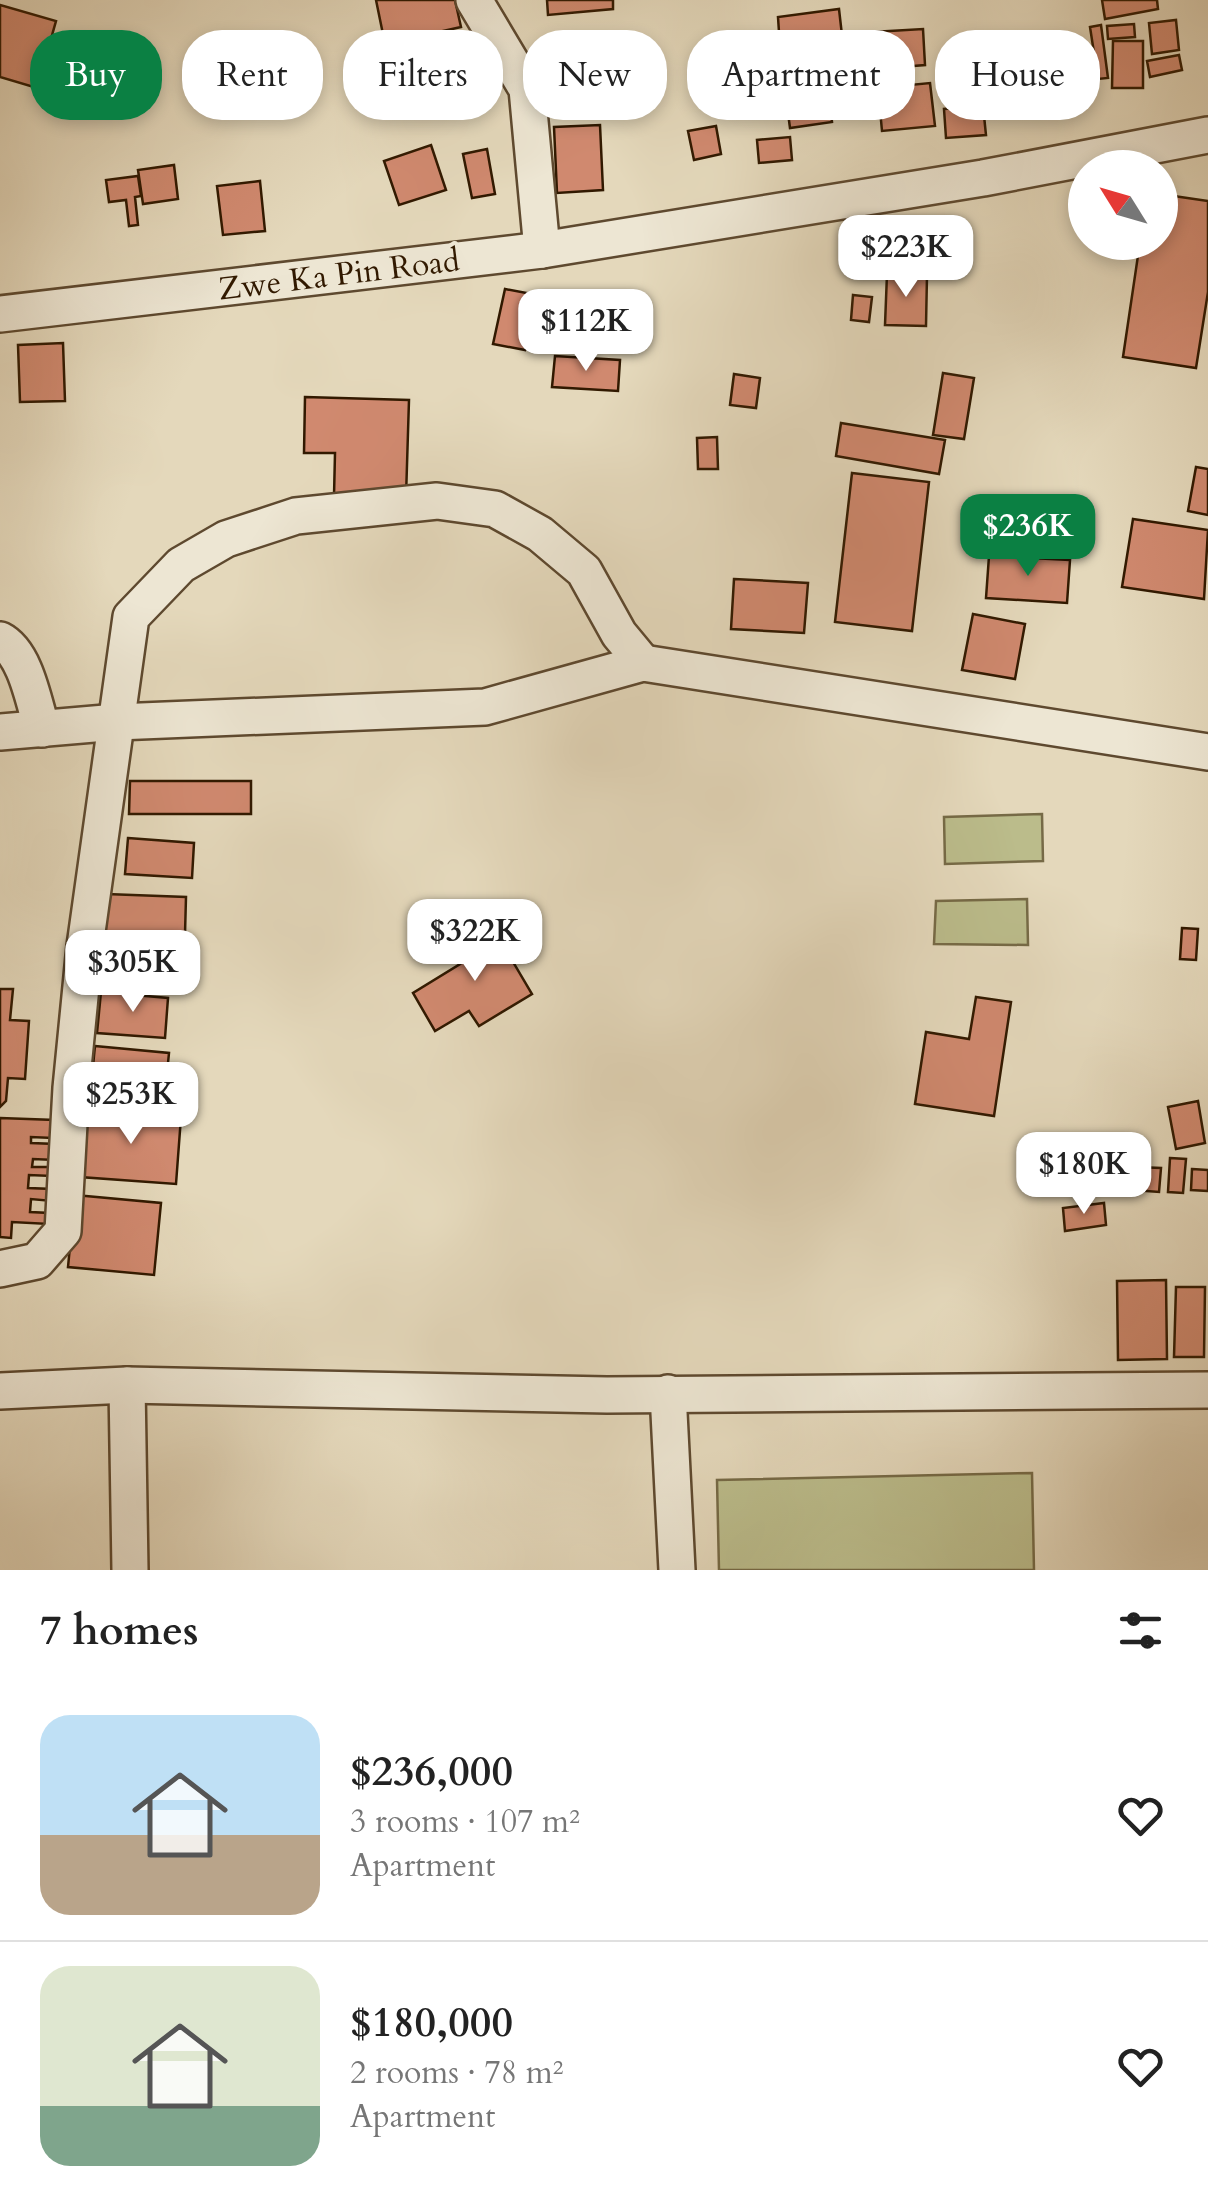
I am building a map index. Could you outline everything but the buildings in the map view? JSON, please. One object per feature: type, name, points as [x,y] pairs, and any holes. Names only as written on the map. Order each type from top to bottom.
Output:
[{"type":"street","points":[[474,0],[527,89],[542,250]]},
{"type":"street","name":"Zwe Ka Pin Road","points":[[0,314],[542,250],[983,178],[1208,135]]},
{"type":"street","points":[[0,1269],[37,1261],[63,1232],[81,982],[130,617],[181,565],[226,539],[296,516],[437,500],[495,509],[540,534],[584,571],[619,634],[643,663]]},
{"type":"street","points":[[0,640],[8,644],[22,667],[42,730]]},
{"type":"street","points":[[0,732],[116,722],[485,707],[643,663],[1208,752]]},
{"type":"street","points":[[0,1391],[127,1385],[608,1395],[1208,1390]]},
{"type":"street","points":[[127,1385],[130,1570]]},
{"type":"street","points":[[668,1393],[677,1570]]},
{"type":"green space","points":[[1042,814],[1043,861],[945,864],[944,817]]},
{"type":"green space","points":[[1027,899],[1028,945],[934,944],[936,901]]},
{"type":"green space","points":[[1032,1473],[1034,1570],[719,1570],[717,1480]]}]
